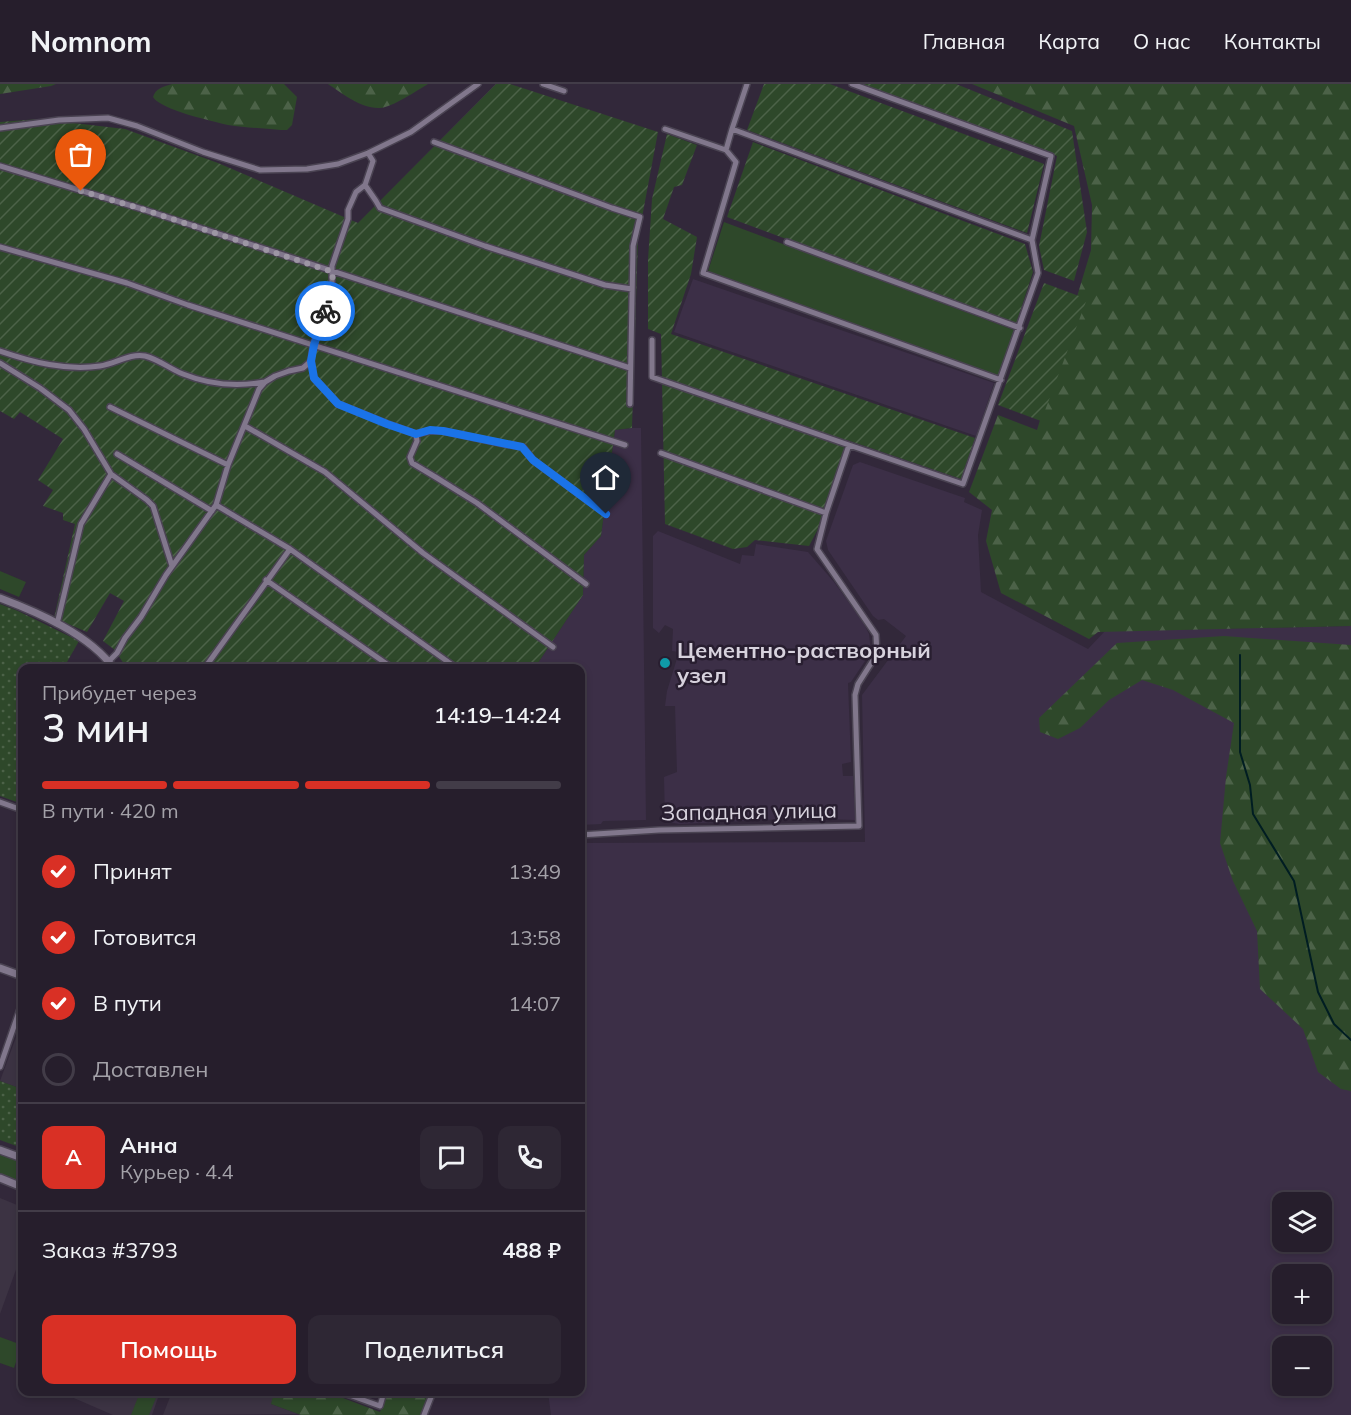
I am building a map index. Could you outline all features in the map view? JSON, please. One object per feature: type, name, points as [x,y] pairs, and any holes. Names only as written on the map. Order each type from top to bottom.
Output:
[{"type":"street","points":[[0,128],[59,120],[108,118],[137,126],[203,152],[260,170],[307,169],[338,164],[368,153],[411,132],[478,84]]},
{"type":"street","points":[[543,84],[564,91]]},
{"type":"street","points":[[726,150],[747,84]]},
{"type":"street","points":[[652,340],[652,377],[963,484],[1038,273],[1032,240],[1051,156],[852,84]]},
{"type":"street","points":[[665,129],[726,150],[736,162],[703,273],[1001,380]]},
{"type":"street","points":[[732,129],[1032,240]]},
{"type":"street","points":[[434,142],[640,217],[633,246],[630,404]]},
{"type":"street","points":[[368,153],[373,161],[365,184],[356,192],[348,210],[348,219],[332,266],[332,285],[311,361],[314,378],[338,404],[416,434],[430,430],[443,431],[522,447],[533,460],[606,514]]},
{"type":"street","points":[[0,166],[142,209],[630,368]]},
{"type":"street","points":[[365,184],[380,208],[594,282],[632,290]]},
{"type":"street","points":[[787,242],[1020,328]]},
{"type":"street","points":[[0,247],[127,283],[188,305],[625,445]]},
{"type":"street","points":[[0,351],[61,367],[101,366],[131,357],[144,356],[183,374],[224,385],[265,382]]},
{"type":"street","points":[[109,661],[117,653],[172,566],[214,508],[228,465],[259,389],[275,376],[303,368],[311,361]]},
{"type":"street","points":[[0,363],[40,388],[69,410],[84,429],[111,474],[153,506],[172,566]]},
{"type":"street","points":[[110,407],[228,465]]},
{"type":"street","points":[[245,426],[325,472],[423,553],[553,647]]},
{"type":"street","points":[[416,434],[417,441],[410,457],[412,464],[477,504],[586,584]]},
{"type":"street","name":"Западная улица","points":[[585,835],[659,830],[859,826],[855,695],[858,684],[877,654],[876,634],[818,549],[826,513],[849,445]]},
{"type":"street","points":[[661,453],[826,513]]},
{"type":"street","points":[[117,454],[290,549],[451,664]]},
{"type":"street","points":[[57,624],[81,524],[111,474]]},
{"type":"street","points":[[207,664],[290,549]]},
{"type":"street","points":[[266,580],[387,664]]},
{"type":"street","points":[[0,598],[26,608],[89,642],[111,664]]},
{"type":"street","points":[[0,802],[18,809]]},
{"type":"street","points":[[0,968],[18,975]]},
{"type":"street","points":[[0,1067],[18,1015]]},
{"type":"street","points":[[0,1150],[18,1157]]},
{"type":"street","points":[[0,1178],[18,1185]]},
{"type":"street","points":[[352,1396],[380,1406],[383,1396]]},
{"type":"street","points":[[424,1415],[431,1396]]},
{"type":"shaded area","points":[[693,279],[994,383],[976,436],[674,332]]},
{"type":"shaded area","points":[[641,428],[646,820],[603,821],[601,824],[585,825],[585,664],[537,664],[583,595],[584,555],[601,536],[615,430]]},
{"type":"shaded area","points":[[860,462],[965,498],[964,502],[982,510],[978,535],[981,592],[1088,649],[1105,631],[1351,626],[1351,1415],[551,1415],[549,1396],[585,1396],[585,843],[865,842],[862,695],[906,636],[884,619],[878,620],[873,616],[828,550],[826,541],[853,465]]},
{"type":"shaded area","points":[[658,531],[740,564],[742,555],[754,556],[756,544],[808,552],[834,582],[863,622],[869,634],[871,652],[851,682],[848,683],[851,762],[842,764],[843,776],[853,776],[855,820],[825,819],[825,807],[808,807],[806,818],[679,824],[665,821],[664,777],[677,772],[675,706],[665,706],[667,691],[679,652],[672,651],[673,629],[665,625],[659,633],[653,628],[653,536]]},
{"type":"shaded area","points":[[18,1032],[18,1088],[0,1081]]},
{"type":"shaded area","points":[[0,1198],[18,1205],[18,1264],[0,1314]]},
{"type":"shaded area","points":[[69,1396],[159,1396],[152,1415],[113,1415]]},
{"type":"shaded area","points":[[170,1396],[274,1396],[271,1404],[298,1414],[163,1415]]},
{"type":"green space","points":[[0,84],[56,84],[0,94]]},
{"type":"green space","points":[[172,84],[284,84],[297,97],[292,125],[287,130],[234,126],[176,111],[153,97],[158,90]]},
{"type":"green space","points":[[328,84],[428,84],[398,102],[385,107],[373,108],[359,103]]},
{"type":"green space","points":[[496,84],[510,84],[658,132],[638,239],[632,428],[615,430],[601,536],[584,555],[583,595],[537,664],[124,664],[115,650],[103,641],[124,601],[110,593],[87,632],[54,618],[75,524],[63,520],[63,513],[43,506],[53,490],[38,480],[63,439],[20,412],[14,419],[0,411],[0,122],[39,119],[125,129],[218,163],[358,223]]},
{"type":"green space","points":[[764,84],[830,84],[1044,164],[1027,233],[747,130]]},
{"type":"green space","points":[[859,84],[956,84],[1072,131],[1087,232],[1074,281],[1044,270],[1039,246],[1057,156]]},
{"type":"green space","points":[[972,84],[1351,84],[1351,626],[1098,632],[1089,639],[1001,593],[986,541],[992,510],[969,492],[998,415],[1037,430],[1091,250],[1092,205],[1074,126]]},
{"type":"green space","points":[[667,134],[697,145],[682,185],[674,187],[663,219],[697,237],[691,274],[671,334],[975,438],[961,479],[847,440],[817,531],[809,546],[755,540],[747,547],[733,549],[665,524],[661,334],[648,329],[648,260],[652,199]]},
{"type":"green space","points":[[753,142],[1025,244],[1033,272],[1016,324],[727,217]]},
{"type":"green space","points":[[724,222],[1014,330],[998,376],[708,271]]},
{"type":"green space","points":[[1044,283],[1087,299],[1041,421],[998,405]]},
{"type":"green space","points":[[0,571],[26,582],[19,597],[0,589]]},
{"type":"green space","points":[[0,604],[79,641],[66,664],[18,664],[18,803],[0,796]]},
{"type":"green space","points":[[1224,636],[1351,645],[1351,1091],[1341,1089],[1318,1072],[1303,1029],[1260,989],[1257,931],[1233,881],[1220,843],[1234,723],[1173,690],[1142,680],[1109,700],[1080,728],[1058,739],[1040,732],[1039,718],[1117,643]]},
{"type":"green space","points":[[0,1081],[18,1088],[18,1147],[0,1140]]},
{"type":"green space","points":[[0,1154],[18,1161],[18,1184],[0,1177]]},
{"type":"green space","points":[[0,1337],[18,1344],[18,1356],[14,1368],[0,1363]]},
{"type":"green space","points":[[138,1396],[157,1396],[149,1415],[131,1415]]},
{"type":"green space","points":[[273,1396],[338,1396],[380,1412],[386,1396],[428,1396],[421,1415],[301,1415],[271,1404]]},
{"type":"waterway","points":[[1240,655],[1240,752],[1250,785],[1253,814],[1294,881],[1318,992],[1334,1024],[1351,1040]]},
{"type":"way so far","points":[[81,191],[333,272],[325,311]]},
{"type":"place","name":"Цементно-растворный узел","points":[[665,663]]},
{"type":"route","points":[[325,311],[311,361],[314,378],[338,404],[416,434],[430,430],[443,431],[522,447],[533,460],[606,514]]}]
